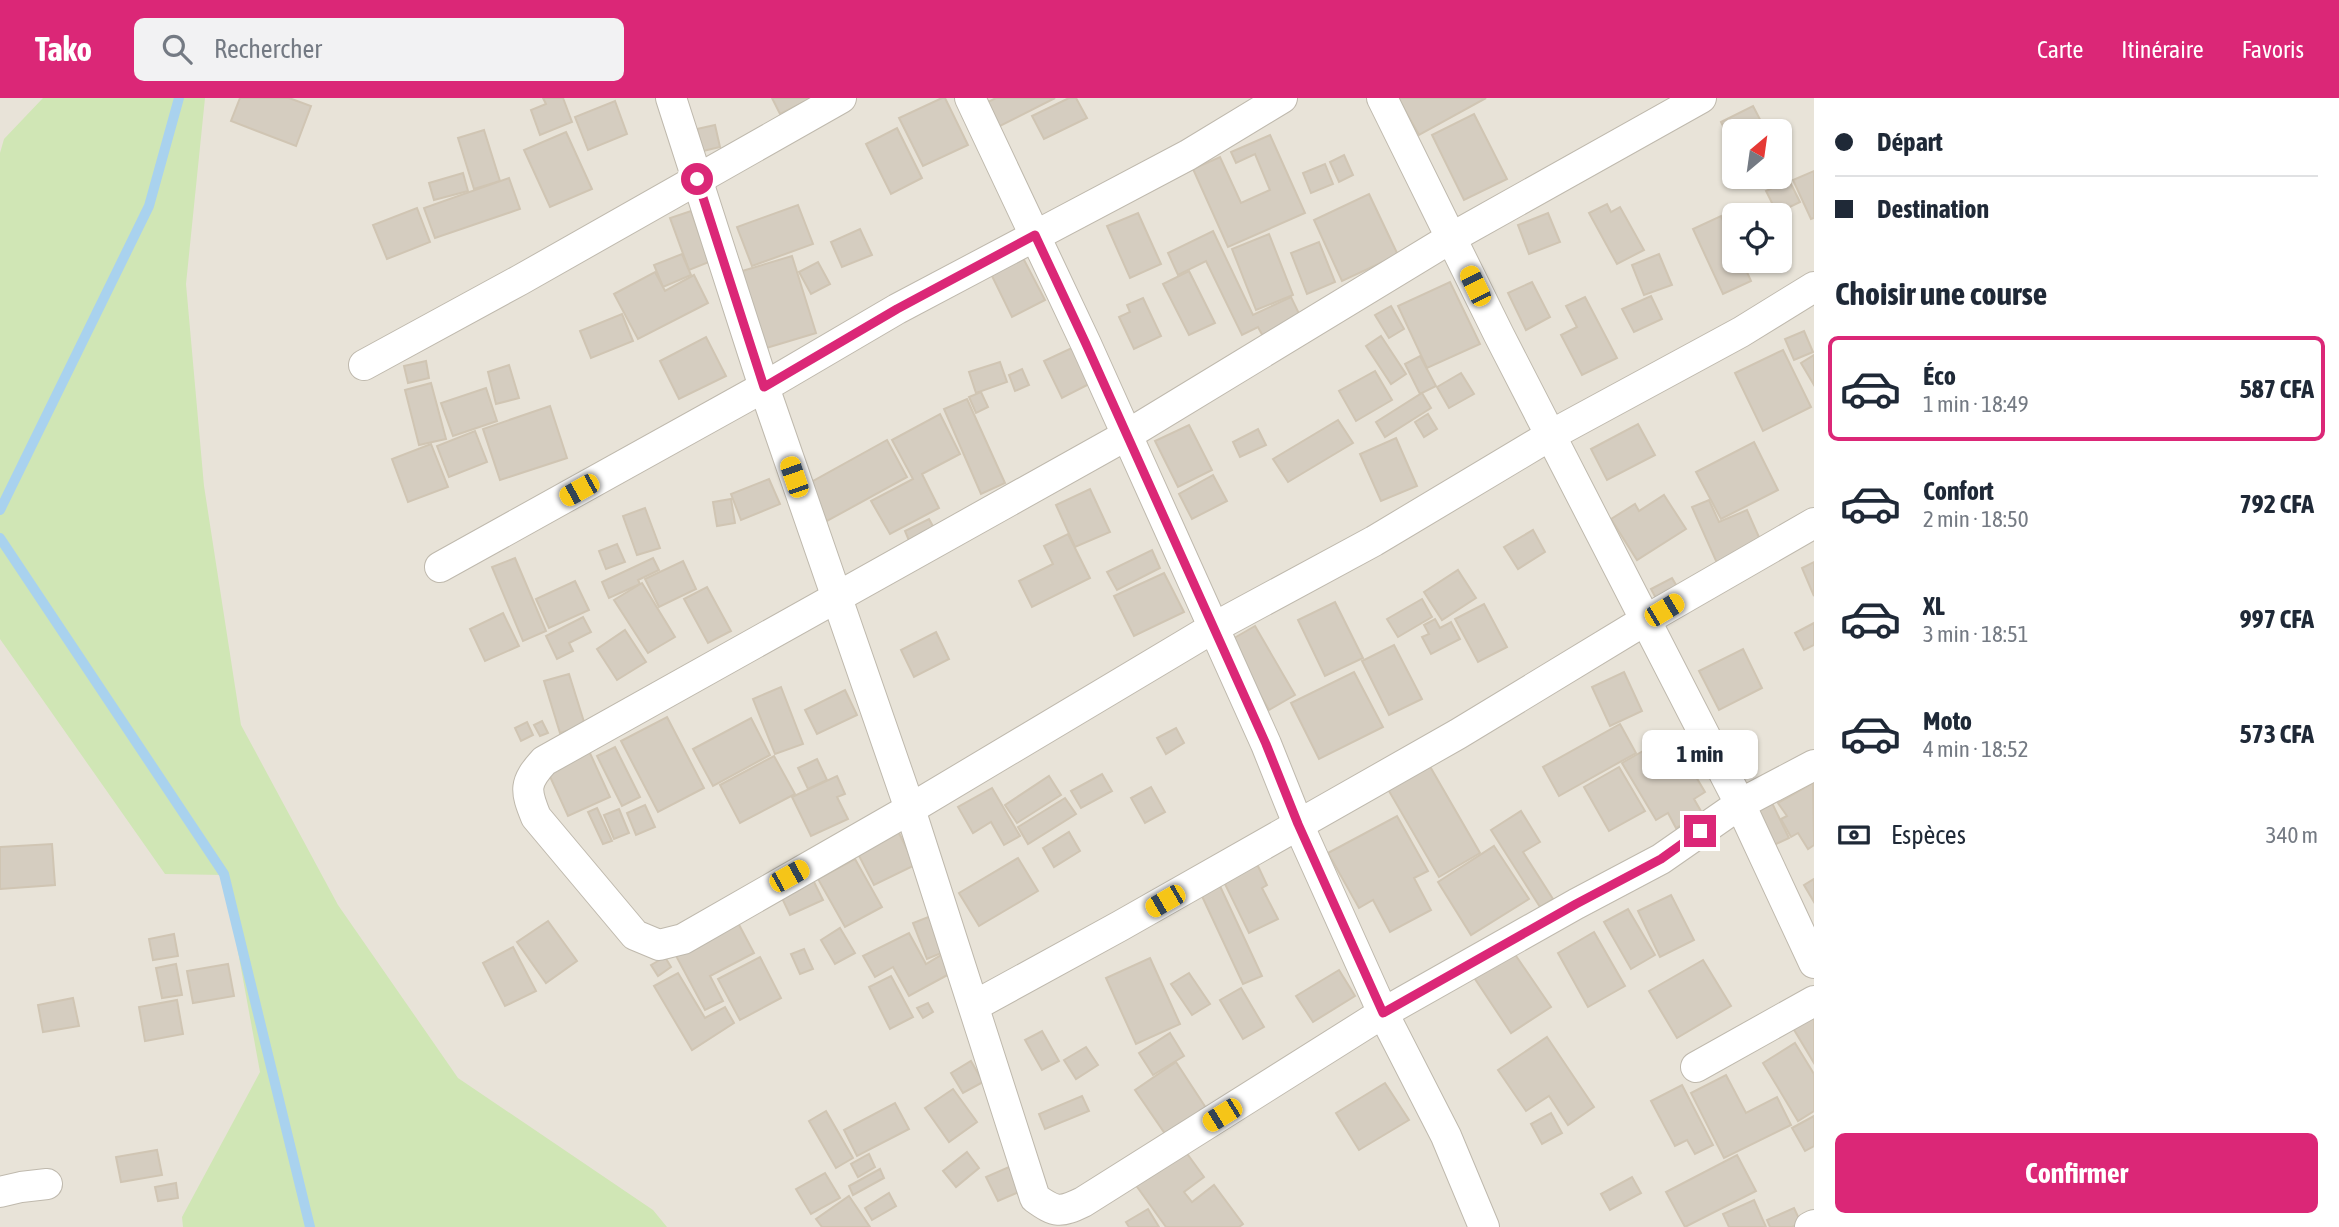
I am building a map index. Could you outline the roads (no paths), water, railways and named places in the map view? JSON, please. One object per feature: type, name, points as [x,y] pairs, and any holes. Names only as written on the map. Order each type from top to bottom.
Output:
[{"type":"street","points":[[671,98],[764,387],[910,809],[1035,1198],[1052,1210],[1066,1210],[1083,1202],[1383,1013],[1661,859],[1740,804],[1814,765]]},
{"type":"street","points":[[364,365],[841,98]]},
{"type":"street","points":[[970,98],[1127,435],[1383,1013],[1446,1136],[1484,1227]]},
{"type":"street","points":[[440,567],[764,387],[897,309],[1188,155],[1282,98]]},
{"type":"street","points":[[1382,98],[1644,621],[1740,804],[1814,963]]},
{"type":"street","points":[[1701,98],[1451,238],[1127,435],[544,761],[529,777],[527,795],[536,817],[635,935],[659,944],[683,939],[910,809],[1213,628],[1374,541],[1551,435],[1741,332],[1814,287]]},
{"type":"street","points":[[974,1006],[1458,734],[1644,621],[1814,523]]},
{"type":"street","points":[[1696,1067],[1814,1001]]},
{"type":"street","points":[[0,1192],[21,1186],[47,1184]]},
{"type":"waterway","points":[[0,510],[149,206],[179,98]]},
{"type":"waterway","points":[[0,538],[224,874],[310,1227]]}]
